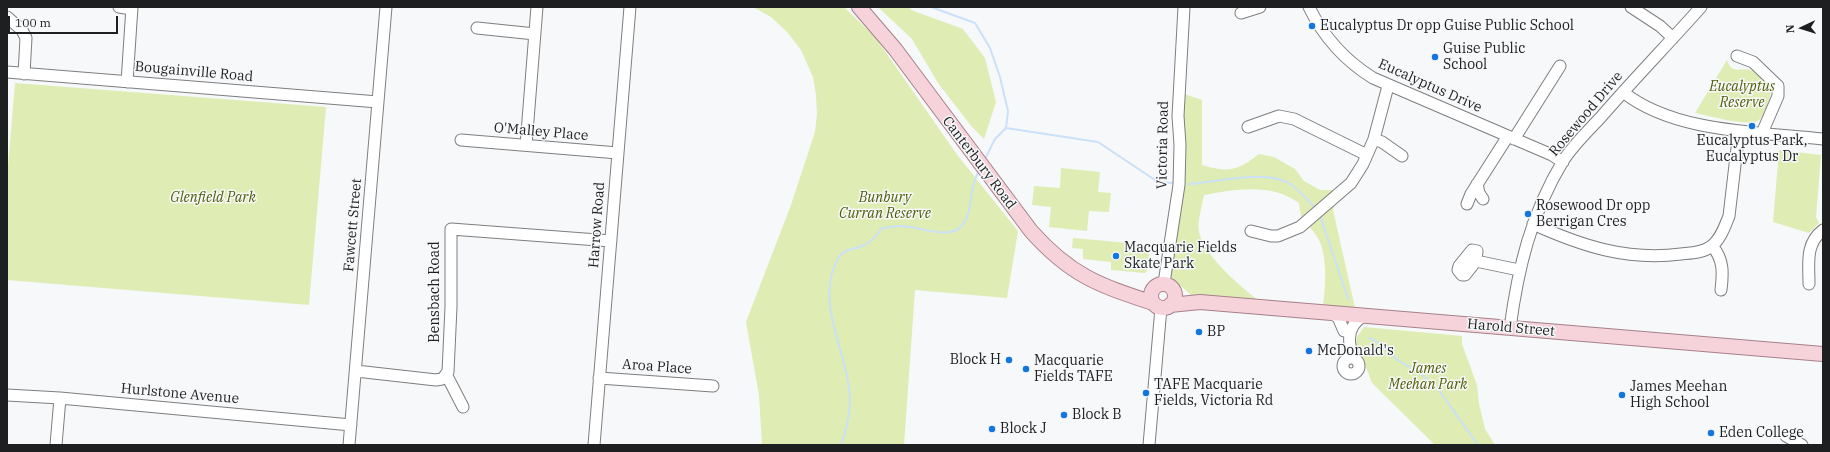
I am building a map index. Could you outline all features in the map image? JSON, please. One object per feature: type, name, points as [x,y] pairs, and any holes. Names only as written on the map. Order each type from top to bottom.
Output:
[{"type":"main road","name":"Canterbury Road","points":[[859,7],[895,50],[1010,204],[1050,252],[1065,265],[1087,279],[1107,288],[1161,306]]},
{"type":"main road","name":"Canterbury Road","points":[[1122,292],[1136,291],[1164,285]]},
{"type":"main road","name":"Harold Street","points":[[1164,285],[1200,302]]},
{"type":"main road","points":[[1164,285],[1175,297],[1161,306],[1150,294],[1164,285]]},
{"type":"main road","name":"Harold Street","points":[[1161,306],[1200,302],[1330,313],[1348,324],[1364,316],[1823,354]]},
{"type":"street","points":[[119,7],[132,8],[127,82]]},
{"type":"street","name":"Fawcett Street","points":[[349,445],[386,7]]},
{"type":"street","points":[[526,145],[537,7]]},
{"type":"street","name":"Harrow Road","points":[[594,445],[630,7]]},
{"type":"street","name":"Victoria Road","points":[[1164,285],[1179,184],[1180,144],[1178,116],[1184,7]]},
{"type":"street","points":[[1241,13],[1260,7]]},
{"type":"street","name":"Eucalyptus Drive","points":[[1309,7],[1323,32],[1334,47],[1361,71],[1388,86],[1511,138],[1563,162]]},
{"type":"street","points":[[1631,7],[1660,26],[1673,38]]},
{"type":"street","name":"Rosewood Drive","points":[[1510,328],[1519,270],[1533,224],[1563,162],[1623,92],[1701,7]]},
{"type":"street","points":[[7,17],[22,30],[26,38],[24,74]]},
{"type":"street","points":[[477,28],[535,34]]},
{"type":"street","points":[[1738,56],[1753,62],[1778,86],[1778,96],[1762,133]]},
{"type":"street","points":[[1467,204],[1477,184],[1511,138],[1560,66]]},
{"type":"street","name":"Bougainville Road","points":[[7,72],[378,102]]},
{"type":"street","points":[[1251,231],[1271,236],[1278,236],[1300,226],[1351,183],[1367,155],[1374,139],[1388,86]]},
{"type":"street","points":[[1623,92],[1644,106],[1667,115],[1712,127],[1823,139]]},
{"type":"street","points":[[1248,127],[1279,116],[1294,118],[1367,155]]},
{"type":"street","points":[[1533,224],[1572,241],[1631,255],[1670,256],[1700,252],[1712,246],[1724,229],[1729,216],[1739,131]]},
{"type":"street","points":[[1374,139],[1382,142],[1402,156]]},
{"type":"street","name":"O'Malley Place","points":[[461,140],[618,153]]},
{"type":"street","points":[[1477,184],[1479,193],[1483,199]]},
{"type":"street","name":"Bensbach Road","points":[[446,374],[450,365],[451,229],[611,241]]},
{"type":"street","points":[[1809,284],[1809,248],[1814,236],[1823,230]]},
{"type":"street","points":[[1712,246],[1718,252],[1722,261],[1721,290]]},
{"type":"street","points":[[1476,261],[1519,270]]},
{"type":"street","points":[[1149,445],[1161,306]]},
{"type":"street","points":[[1348,324],[1348,360]]},
{"type":"street","points":[[356,371],[436,380],[442,379],[446,374],[463,407]]},
{"type":"street","name":"Aroa Place","points":[[599,378],[713,386]]},
{"type":"street","name":"Hurlstone Avenue","points":[[7,395],[60,398],[351,424]]},
{"type":"street","points":[[56,445],[60,398]]},
{"type":"street","points":[[1786,436],[1802,445]]},
{"type":"green space","name":"Bunbury Curran Reserve","points":[[753,7],[844,7],[875,37],[958,156],[1018,231],[1007,298],[915,290],[904,445],[762,445],[759,395],[746,322],[791,205],[815,132],[817,114],[813,77],[801,50],[787,32],[771,17]]},
{"type":"green space","points":[[878,7],[909,7],[911,10],[963,29],[985,58],[996,102],[984,139],[972,127],[938,83],[912,39]]},
{"type":"green space","name":"Eucalyptus Reserve","points":[[1727,60],[1732,68],[1756,72],[1772,88],[1766,110],[1759,120],[1747,123],[1695,113]]},
{"type":"green space","name":"Glenfield Park","points":[[15,83],[326,107],[309,305],[7,280],[7,179]]},
{"type":"green space","points":[[1184,94],[1202,100],[1202,165],[1226,170],[1232,169],[1245,164],[1259,154],[1274,157],[1295,169],[1304,181],[1320,190],[1337,190],[1333,210],[1355,308],[1323,305],[1325,269],[1323,250],[1320,242],[1312,230],[1304,222],[1301,216],[1299,203],[1277,192],[1253,189],[1204,195],[1200,214],[1199,232],[1208,251],[1215,261],[1233,279],[1259,301],[1193,297],[1169,275],[1183,192]]},
{"type":"green space","points":[[1779,150],[1821,155],[1816,217],[1819,223],[1809,233],[1773,222]]},
{"type":"green space","points":[[1061,168],[1100,172],[1098,192],[1111,193],[1109,212],[1089,211],[1087,231],[1049,227],[1051,207],[1032,205],[1034,186],[1060,188]]},
{"type":"green space","name":"Macquarie Fields Skate Park","points":[[1073,238],[1129,243],[1128,246],[1147,250],[1149,253],[1147,271],[1145,273],[1111,270],[1111,262],[1083,259],[1083,249],[1072,248]]},
{"type":"green space","name":"James Meehan Park","points":[[1364,327],[1462,336],[1462,344],[1477,385],[1479,404],[1485,429],[1495,445],[1435,445],[1372,383],[1361,354],[1356,346],[1357,337]]},
{"type":"waterway","points":[[931,7],[975,23],[990,48],[1000,77],[1008,111],[1006,128],[995,139],[984,161]]},
{"type":"waterway","points":[[1006,128],[1098,142],[1158,182],[1172,183]]},
{"type":"waterway","points":[[841,445],[848,417],[850,395],[846,372],[833,324],[829,292],[831,276],[839,256],[848,250],[865,245],[876,236],[882,228],[908,226],[945,233],[961,227],[968,216],[973,185],[979,170]]},
{"type":"waterway","points":[[1189,184],[1241,178],[1268,177],[1290,184],[1315,208]]},
{"type":"waterway","points":[[1320,215],[1348,299]]},
{"type":"waterway","points":[[1369,338],[1376,341],[1399,361],[1421,374],[1438,389],[1478,445]]},
{"type":"place","name":"Eucalyptus Dr opp Guise Public School","points":[[1312,26]]},
{"type":"place","name":"Guise Public School","points":[[1435,57]]},
{"type":"place","name":"Eucalyptus Park, Eucalyptus Dr","points":[[1752,126]]},
{"type":"place","name":"Rosewood Dr opp Berrigan Cres","points":[[1528,214]]},
{"type":"place","name":"Macquarie Fields Skate Park","points":[[1116,256]]},
{"type":"place","name":"BP","points":[[1199,332]]},
{"type":"place","name":"McDonald's","points":[[1309,351]]},
{"type":"place","name":"Block H","points":[[1009,360]]},
{"type":"place","name":"Macquarie Fields TAFE","points":[[1026,369]]},
{"type":"place","name":"TAFE Macquarie Fields, Victoria Rd","points":[[1146,393]]},
{"type":"place","name":"James Meehan High School","points":[[1622,395]]},
{"type":"place","name":"Block B","points":[[1064,415]]},
{"type":"place","name":"Block J","points":[[992,429]]},
{"type":"place","name":"Eden College","points":[[1711,433]]}]
